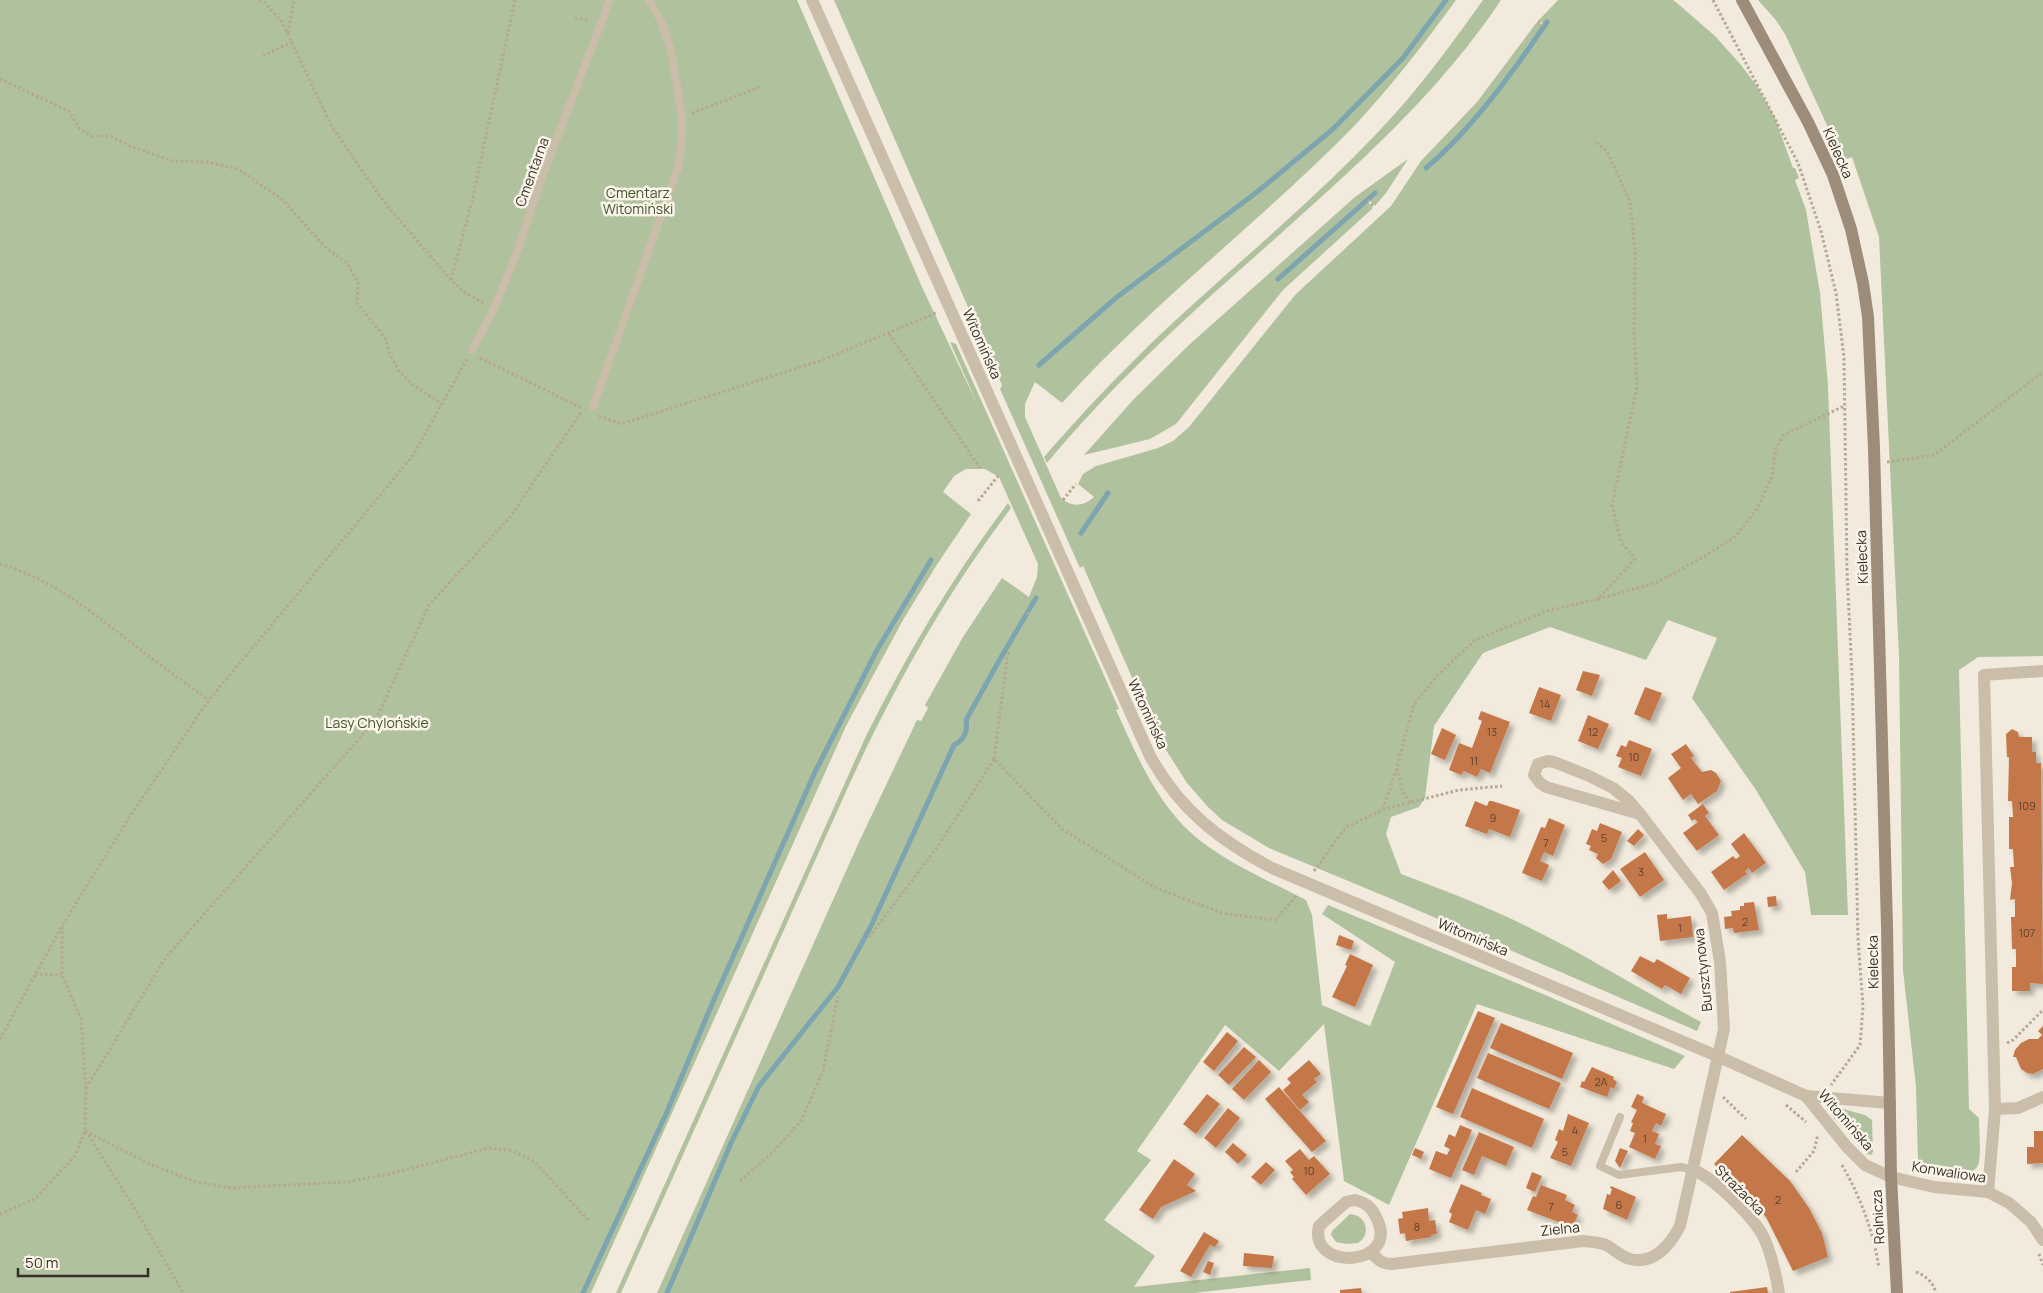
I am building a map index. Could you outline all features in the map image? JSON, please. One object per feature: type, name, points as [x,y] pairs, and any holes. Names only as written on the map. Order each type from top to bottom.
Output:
[{"type":"main road","name":"Kielecka","points":[[1742,0],[1820,145],[1833,175],[1851,229],[1863,283],[1868,317],[1874,465],[1891,1140]]},
{"type":"main road","name":"Rolnicza","points":[[1891,1140],[1897,1293]]},
{"type":"street","name":"Witomińska","points":[[812,0],[1134,721],[1162,777],[1184,804],[1220,838],[1272,868],[1717,1056],[1806,1096],[1890,1104]]},
{"type":"street","points":[[1988,1192],[1995,1109],[1984,675],[2043,671]]},
{"type":"street","name":"Bursztynowa","points":[[1640,814],[1546,787],[1536,778],[1534,774],[1535,768],[1542,762],[1554,762],[1614,788],[1640,814],[1701,894],[1712,913],[1720,962],[1724,1029],[1717,1056]]},
{"type":"street","name":"Zielna","points":[[1371,1252],[1377,1260],[1384,1264],[1583,1241],[1606,1245],[1629,1259],[1646,1260],[1660,1253],[1672,1242],[1680,1226],[1717,1056]]},
{"type":"street","name":"Witomińska","points":[[1806,1096],[1847,1147],[1865,1165],[1891,1177]]},
{"type":"street","points":[[1995,1109],[2018,1108],[2043,1097]]},
{"type":"street","name":"Strażacka","points":[[1693,1170],[1703,1174],[1733,1200],[1764,1238],[1776,1272],[1779,1293]]},
{"type":"street","name":"Konwaliowa","points":[[1891,1177],[1934,1188],[1988,1192],[2009,1203],[2031,1222],[2041,1246]]},
{"type":"street","points":[[1355,1200],[1363,1202],[1373,1208],[1379,1222],[1381,1235],[1379,1245],[1371,1252],[1363,1256],[1348,1258],[1329,1253],[1321,1246],[1318,1239],[1319,1226],[1346,1202],[1355,1200]]},
{"type":"lane","name":"Cmentarna","points":[[471,351],[494,309],[610,0]]},
{"type":"lane","points":[[591,409],[678,168],[682,138],[682,117],[672,50],[661,21],[649,0]]},
{"type":"lane","points":[[1620,1117],[1600,1166],[1620,1175],[1681,1167],[1693,1170]]},
{"type":"path","points":[[259,0],[265,3],[282,22],[332,127],[384,202],[451,280],[464,292],[494,309]]},
{"type":"path","points":[[288,33],[294,0]]},
{"type":"path","points":[[451,280],[472,201],[515,0]]},
{"type":"path","points":[[1713,0],[1798,163],[1818,222],[1836,293],[1844,357],[1858,938],[1863,1007],[1860,1045],[1830,1086]]},
{"type":"path","points":[[1538,21],[1544,25]]},
{"type":"path","points":[[263,56],[292,42]]},
{"type":"path","points":[[0,79],[69,111],[79,128],[91,136],[110,136],[130,146],[172,161],[208,162],[238,169],[283,200],[325,247],[347,263],[358,282],[357,303],[386,338],[390,354],[398,370],[412,384],[442,404]]},
{"type":"path","points":[[682,117],[760,87]]},
{"type":"path","points":[[1594,141],[1606,151],[1630,202],[1635,252],[1634,332],[1638,387],[1612,505],[1621,542],[1635,559],[1598,599]]},
{"type":"path","points":[[1368,200],[1374,207]]},
{"type":"path","points":[[0,1039],[62,926],[132,813],[209,700],[412,457],[471,351],[583,408],[591,409],[605,420],[621,424],[820,361],[934,314],[945,298]]},
{"type":"path","points":[[889,334],[980,468]]},
{"type":"path","points":[[1874,465],[1934,455],[2043,372]]},
{"type":"path","points":[[1382,810],[1397,767],[1414,704],[1438,675],[1475,640],[1547,612],[1656,583],[1706,556],[1736,536],[1757,510],[1772,476],[1776,448],[1784,435],[1844,406]]},
{"type":"path","points":[[86,1088],[166,957],[375,721],[429,605],[510,517],[583,408]]},
{"type":"path","points":[[978,501],[998,476]]},
{"type":"path","points":[[1063,500],[1076,484]]},
{"type":"path","points":[[0,564],[21,570],[64,594],[104,620],[209,700]]},
{"type":"path","points":[[869,937],[936,849],[994,759],[1008,652]]},
{"type":"path","points":[[994,759],[1062,829],[1156,888],[1222,913],[1275,920],[1308,883]]},
{"type":"path","points":[[1397,767],[1403,794],[1411,802]]},
{"type":"path","points":[[1321,877],[1312,874],[1346,827],[1382,810],[1411,802],[1459,790],[1502,786]]},
{"type":"path","points":[[0,1214],[35,1199],[75,1156],[85,1131],[86,1088],[81,1019],[62,976],[62,926]]},
{"type":"path","points":[[35,974],[62,976]]},
{"type":"path","points":[[740,1181],[773,1152],[801,1121],[823,1071],[838,996]]},
{"type":"path","points":[[1993,1049],[2013,1040],[2043,1010]]},
{"type":"path","points":[[1721,1096],[1746,1119]]},
{"type":"path","points":[[85,1131],[152,1165],[196,1182],[231,1188],[346,1182],[389,1174],[489,1148],[512,1151],[535,1162],[588,1220]]},
{"type":"path","points":[[85,1131],[141,1218],[183,1293]]},
{"type":"path","points":[[1796,1172],[1814,1151],[1818,1133],[1823,1138]]},
{"type":"path","points":[[1839,1159],[1866,1212],[1876,1245],[1880,1269]]},
{"type":"path","points":[[2041,1246],[2043,1265]]},
{"type":"path","points":[[1916,1272],[1925,1276],[1934,1286],[1936,1293]]},
{"type":"green space","points":[[0,0],[797,0],[922,287],[979,408],[950,342],[956,344],[1119,709],[1116,710],[1142,766],[1163,801],[1190,832],[1206,845],[1242,868],[1306,900],[1312,915],[1322,1005],[1370,1026],[1395,962],[1322,914],[1328,905],[1550,997],[1685,1056],[1674,1069],[1477,1004],[1389,1205],[1344,1181],[1324,1024],[1279,1071],[1225,1025],[1137,1151],[1151,1160],[1104,1220],[1155,1256],[1134,1287],[1310,1268],[1311,1280],[1194,1293],[657,1293],[859,842],[917,720],[921,721],[928,708],[925,705],[963,637],[1002,578],[1029,597],[1037,577],[1038,564],[999,477],[985,469],[966,469],[954,476],[943,492],[971,514],[903,620],[846,726],[591,1293],[0,1293]]},
{"type":"green space","points":[[834,0],[1456,0],[1408,64],[1356,124],[1320,160],[1133,330],[1062,403],[1035,382],[1025,404],[1025,417],[1061,498],[1069,503],[1078,505],[1094,497],[1078,484],[1083,474],[1096,466],[1158,448],[1173,441],[1189,427],[1295,295],[1391,206],[1421,161],[1477,102],[1537,22],[1544,25],[1539,20],[1558,0],[1673,0],[1715,36],[1757,86],[1775,118],[1793,168],[1795,168],[1799,178],[1795,180],[1806,210],[1820,293],[1828,386],[1848,915],[1811,915],[1805,872],[1756,790],[1692,698],[1717,638],[1668,620],[1646,660],[1550,627],[1483,653],[1434,726],[1425,798],[1419,807],[1391,817],[1386,834],[1401,874],[1488,908],[1559,942],[1701,1022],[1697,1031],[1269,848],[1222,820],[1187,783],[1159,739],[1083,566],[1080,568],[1000,389],[1002,385]]},
{"type":"green space","points":[[1483,0],[1501,0],[1476,36],[1419,103],[1357,165],[1203,303],[1122,380],[1047,463],[1044,457],[1133,361],[1328,182],[1380,130],[1434,67]]},
{"type":"green space","points":[[1758,0],[2043,0],[2043,656],[1978,657],[1959,670],[1969,1109],[1979,1118],[1980,1146],[1979,1162],[1976,1168],[1963,1174],[1945,1173],[1922,1168],[1918,1160],[1916,1087],[1903,970],[1899,656],[1879,237],[1852,157],[1843,160],[1785,34]]},
{"type":"green space","points":[[1408,159],[1386,193],[1375,206],[1369,200],[1367,201],[1373,208],[1283,290],[1176,424],[1150,439],[1084,455],[1134,399],[1190,344],[1355,197]]},
{"type":"green space","points":[[1008,503],[1011,508],[965,574],[922,642],[866,748],[621,1293],[616,1293],[866,736],[932,616],[968,559]]},
{"type":"green space","points":[[1833,1106],[1865,1115],[1872,1120],[1873,1152],[1871,1155],[1867,1154],[1831,1115]]},
{"type":"green space","points":[[1350,1214],[1356,1215],[1363,1221],[1366,1230],[1365,1235],[1358,1243],[1346,1244],[1336,1242],[1331,1235],[1332,1231]]},
{"type":"building","points":[[1583,671],[1600,675],[1592,696],[1576,690]]},
{"type":"building","points":[[1539,687],[1561,695],[1551,721],[1529,713]]},
{"type":"building","points":[[1645,687],[1662,693],[1650,721],[1634,714]]},
{"type":"building","points":[[1481,711],[1510,722],[1490,773],[1481,769],[1477,777],[1464,771],[1461,775],[1449,770],[1459,743],[1472,748],[1482,721],[1478,719]]},
{"type":"building","points":[[1588,715],[1609,724],[1598,749],[1578,741]]},
{"type":"building","points":[[1442,728],[1456,735],[1445,760],[1431,754]]},
{"type":"building","points":[[2012,729],[2018,732],[2019,737],[2032,737],[2032,752],[2036,752],[2036,763],[2041,763],[2043,984],[2030,983],[2030,991],[2012,991],[2012,967],[2016,967],[2016,949],[2012,949],[2011,917],[2015,917],[2015,899],[2010,900],[2012,883],[2010,867],[2014,867],[2013,849],[2009,849],[2009,817],[2013,817],[2012,801],[2008,801],[2009,757],[2007,757],[2006,734]]},
{"type":"building","points":[[1629,740],[1652,749],[1641,776],[1618,767],[1622,758],[1616,756],[1621,745],[1626,747]]},
{"type":"building","points":[[1686,744],[1694,756],[1691,758],[1702,772],[1711,770],[1716,773],[1721,781],[1717,791],[1698,804],[1691,794],[1683,800],[1668,778],[1681,768],[1671,754]]},
{"type":"building","points":[[1475,801],[1487,806],[1489,801],[1492,801],[1520,810],[1510,837],[1489,829],[1487,834],[1465,826]]},
{"type":"building","points":[[1703,804],[1709,813],[1705,816],[1719,835],[1697,851],[1683,833],[1698,822],[1695,819],[1692,821],[1688,815]]},
{"type":"building","points":[[1549,818],[1565,825],[1553,856],[1544,852],[1540,861],[1549,865],[1542,881],[1522,873],[1541,827],[1545,828]]},
{"type":"building","points":[[1600,823],[1622,832],[1611,859],[1603,864],[1596,858],[1598,854],[1589,850],[1591,846],[1586,844],[1592,829],[1597,831]]},
{"type":"building","points":[[1638,829],[1644,835],[1634,846],[1627,841]]},
{"type":"building","points":[[1744,833],[1766,863],[1752,873],[1749,868],[1745,871],[1747,874],[1724,890],[1711,872],[1733,856],[1736,859],[1740,856],[1731,844]]},
{"type":"building","points":[[1645,852],[1664,880],[1640,897],[1620,869]]},
{"type":"building","points":[[1613,870],[1621,881],[1609,890],[1602,882]]},
{"type":"building","points":[[1776,896],[1777,906],[1768,907],[1767,897]]},
{"type":"building","points":[[1754,902],[1759,930],[1734,933],[1733,928],[1725,929],[1724,917],[1732,916],[1731,911],[1740,910],[1740,906],[1744,906],[1744,903]]},
{"type":"building","points":[[1667,914],[1667,919],[1691,916],[1693,937],[1660,941],[1657,915]]},
{"type":"building","points":[[1339,935],[1354,941],[1351,950],[1336,945]]},
{"type":"building","points":[[1350,954],[1373,965],[1355,1007],[1332,997],[1347,966],[1345,965]]},
{"type":"building","points":[[1640,956],[1654,963],[1657,959],[1690,978],[1681,994],[1665,985],[1662,989],[1631,971]]},
{"type":"building","points":[[1478,1011],[1495,1018],[1453,1114],[1436,1107]]},
{"type":"building","points":[[1501,1023],[1573,1053],[1562,1079],[1490,1048]]},
{"type":"building","points":[[2043,1026],[2043,1069],[2033,1074],[2027,1073],[2021,1069],[2016,1057],[2013,1057],[2015,1050],[2021,1043],[2029,1039],[2038,1039],[2042,1035],[2038,1031]]},
{"type":"building","points":[[1227,1032],[1238,1041],[1214,1071],[1203,1062]]},
{"type":"building","points":[[1244,1047],[1256,1057],[1229,1085],[1218,1075]]},
{"type":"building","points":[[1488,1053],[1561,1083],[1549,1109],[1477,1078]]},
{"type":"building","points":[[1259,1060],[1271,1072],[1244,1100],[1232,1089]]},
{"type":"building","points":[[1309,1060],[1321,1074],[1314,1079],[1317,1082],[1302,1095],[1309,1102],[1300,1110],[1283,1090],[1291,1083],[1287,1079]]},
{"type":"building","points":[[1592,1067],[1614,1077],[1613,1079],[1617,1082],[1614,1089],[1611,1087],[1607,1097],[1580,1087]]},
{"type":"building","points":[[1279,1087],[1326,1141],[1312,1152],[1265,1099]]},
{"type":"building","points":[[1472,1088],[1544,1119],[1532,1148],[1460,1117]]},
{"type":"building","points":[[1207,1094],[1220,1104],[1196,1134],[1183,1124]]},
{"type":"building","points":[[1637,1094],[1644,1097],[1642,1103],[1666,1114],[1661,1126],[1656,1123],[1652,1131],[1659,1134],[1655,1144],[1661,1146],[1655,1159],[1629,1147],[1635,1133],[1630,1131],[1633,1123],[1631,1122],[1637,1110],[1631,1107]]},
{"type":"building","points":[[1228,1108],[1240,1118],[1216,1148],[1204,1138]]},
{"type":"building","points":[[1568,1114],[1589,1123],[1571,1166],[1550,1158],[1558,1142],[1555,1140],[1559,1129],[1563,1131]]},
{"type":"building","points":[[1460,1125],[1472,1130],[1451,1178],[1429,1169],[1436,1151],[1447,1155],[1450,1149],[1444,1146],[1449,1134],[1455,1137]]},
{"type":"building","points":[[2034,1131],[2043,1131],[2043,1163],[2027,1164],[2027,1147],[2034,1147]]},
{"type":"building","points":[[1479,1132],[1514,1147],[1506,1166],[1482,1156],[1474,1175],[1462,1170]]},
{"type":"building","points":[[1742,1135],[1790,1181],[1809,1208],[1822,1233],[1828,1257],[1793,1271],[1767,1219],[1758,1206],[1714,1164]]},
{"type":"building","points":[[1233,1143],[1247,1155],[1238,1164],[1225,1152]]},
{"type":"building","points":[[1415,1148],[1424,1152],[1421,1159],[1412,1155]]},
{"type":"building","points":[[1620,1148],[1628,1151],[1620,1168],[1615,1161]]},
{"type":"building","points":[[1300,1149],[1309,1160],[1314,1156],[1330,1174],[1306,1195],[1292,1179],[1294,1177],[1290,1172],[1293,1170],[1285,1161]]},
{"type":"building","points":[[1174,1159],[1195,1174],[1187,1185],[1196,1191],[1161,1207],[1153,1219],[1139,1210]]},
{"type":"building","points":[[1266,1162],[1275,1170],[1261,1185],[1251,1177]]},
{"type":"building","points":[[1532,1172],[1542,1176],[1535,1192],[1526,1188]]},
{"type":"building","points":[[1461,1184],[1491,1199],[1485,1214],[1476,1210],[1468,1230],[1449,1222],[1452,1214],[1449,1212]]},
{"type":"building","points":[[1541,1185],[1567,1195],[1565,1200],[1575,1205],[1572,1212],[1578,1215],[1572,1227],[1527,1210],[1533,1196],[1536,1197]]},
{"type":"building","points":[[1611,1186],[1636,1197],[1627,1220],[1603,1209],[1607,1194],[1610,1195]]},
{"type":"building","points":[[1428,1208],[1429,1221],[1435,1220],[1437,1234],[1431,1235],[1432,1237],[1406,1241],[1405,1233],[1400,1234],[1398,1219],[1403,1218],[1402,1212]]},
{"type":"building","points":[[1204,1232],[1219,1241],[1215,1247],[1210,1245],[1191,1277],[1180,1271]]},
{"type":"building","points":[[1244,1253],[1274,1256],[1272,1268],[1243,1266]]},
{"type":"building","points":[[1208,1261],[1214,1263],[1210,1275],[1203,1272]]},
{"type":"building","points":[[1767,1287],[1768,1293],[1730,1293],[1730,1292]]},
{"type":"building","points":[[1361,1288],[1362,1293],[1340,1293],[1340,1290]]},
{"type":"waterway","points":[[1039,365],[1117,297],[1257,192],[1333,129],[1403,58],[1446,0]]},
{"type":"waterway","points":[[1426,168],[1476,118],[1506,80],[1547,22]]},
{"type":"waterway","points":[[1278,279],[1375,193]]},
{"type":"waterway","points":[[1081,533],[1108,493]]},
{"type":"waterway","points":[[583,1293],[666,1114],[712,1004],[815,772],[877,650],[931,560]]},
{"type":"waterway","points":[[667,1293],[731,1143],[759,1086],[838,987],[871,926],[954,745],[964,735],[966,720],[1036,598]]},
{"type":"park label","name":"Cmentarz Witomiński","points":[[638,202]]},
{"type":"park label","name":"Lasy Chylońskie","points":[[377,723]]}]
